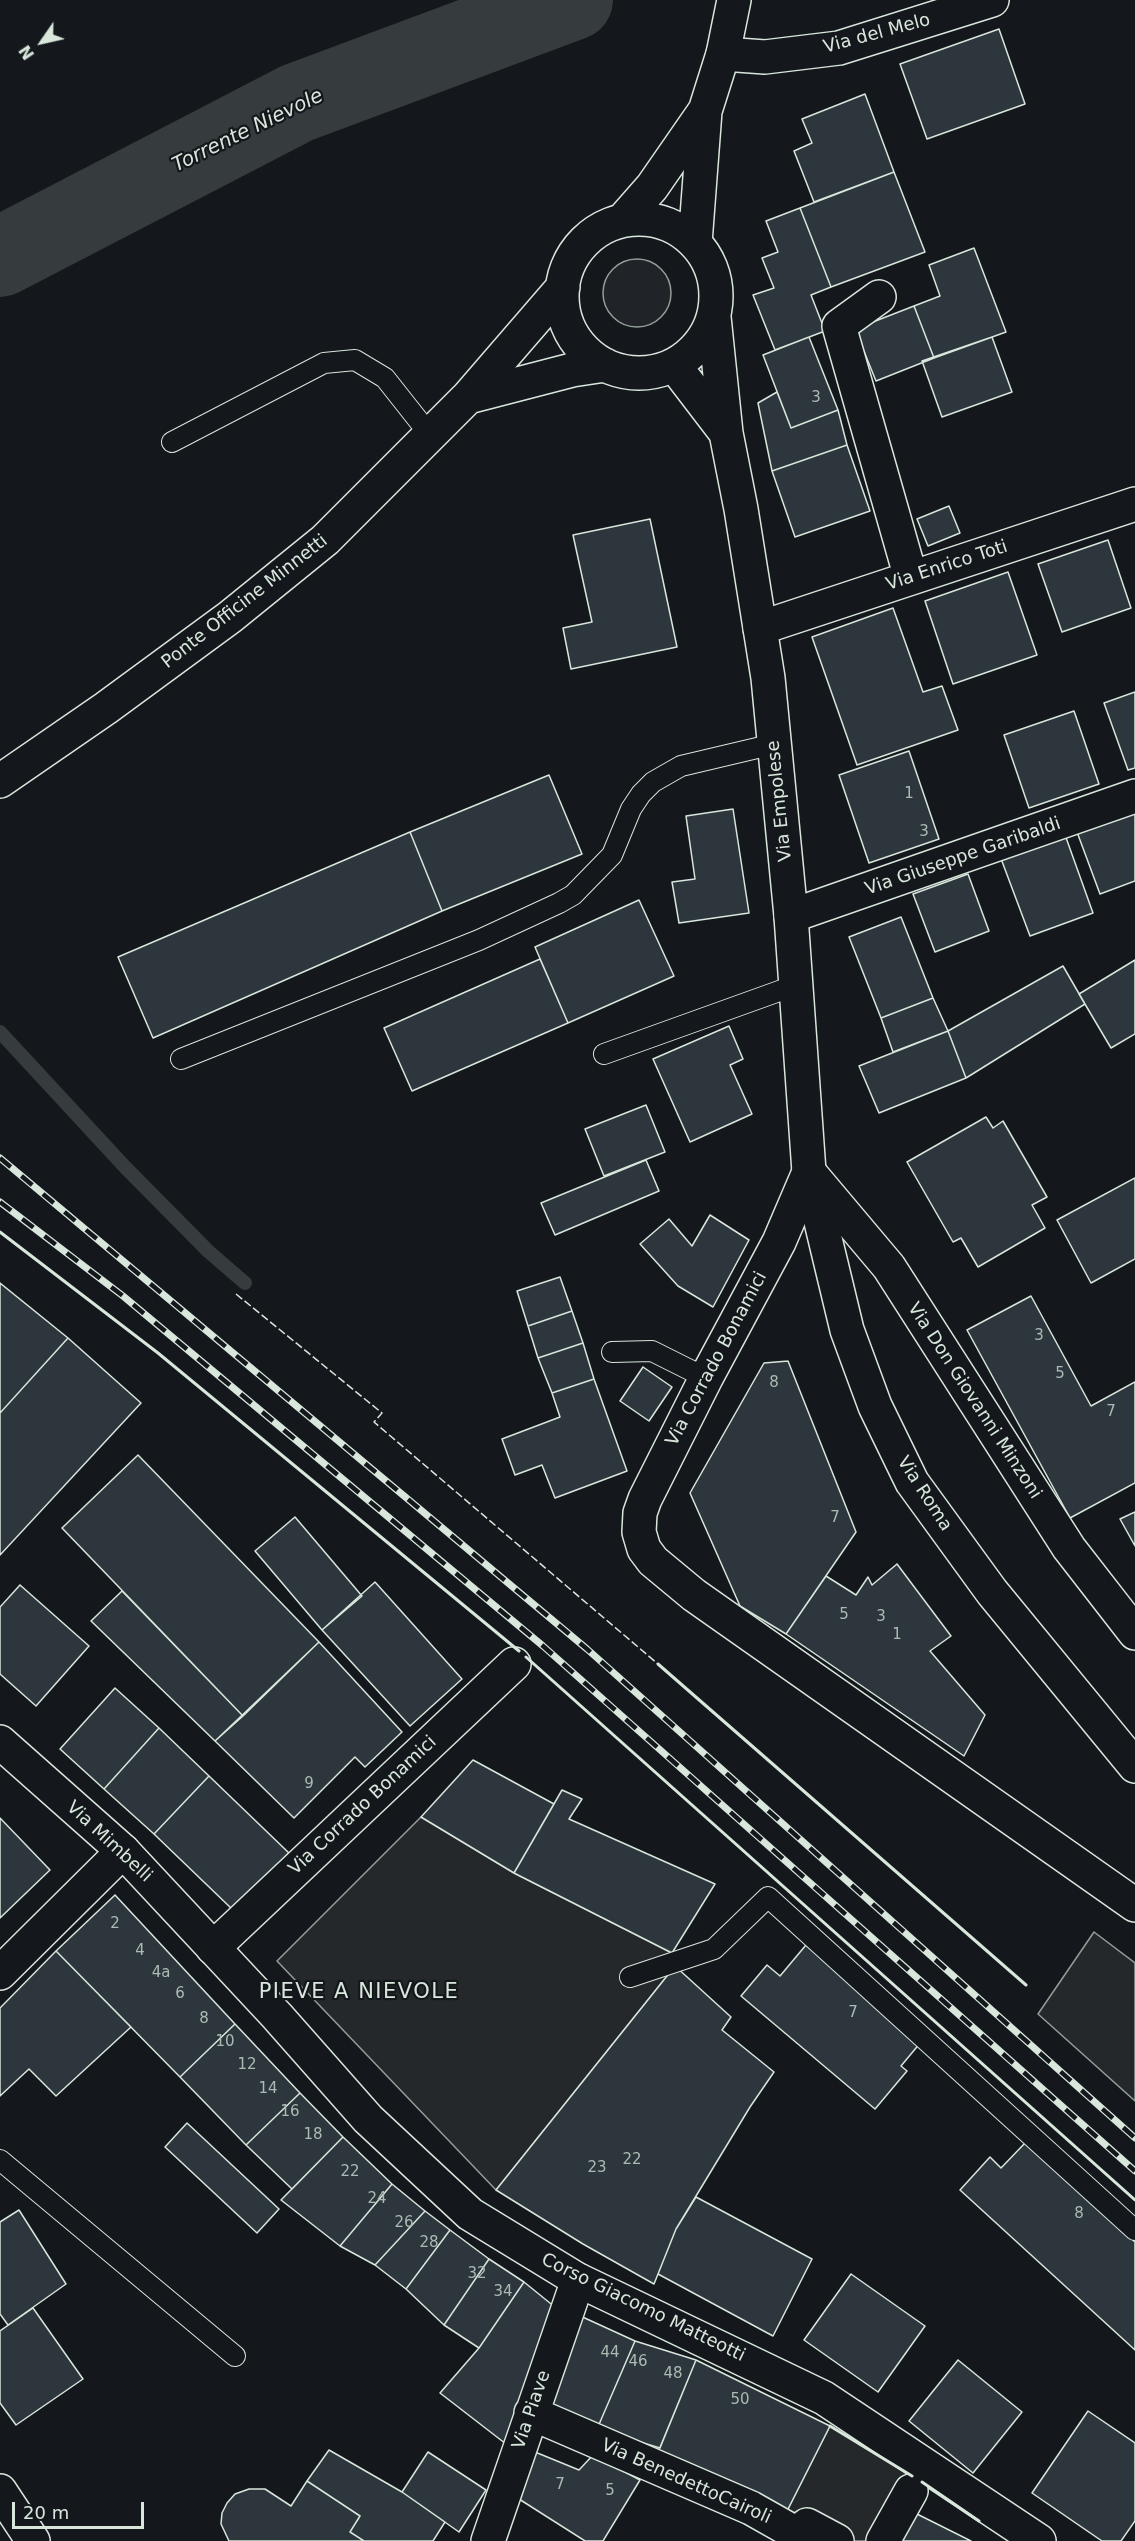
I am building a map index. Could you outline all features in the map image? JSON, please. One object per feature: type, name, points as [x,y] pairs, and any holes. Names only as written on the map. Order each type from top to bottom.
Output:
[{"type":"main road","name":"Via Empolese","points":[[695,243],[705,111],[723,54],[734,0]]},
{"type":"main road","name":"Via del Melo","points":[[723,54],[765,57],[839,48],[992,0]]},
{"type":"main road","name":"Via Empolese","points":[[622,220],[652,187],[705,111]]},
{"type":"main road","name":"Via Empolese","points":[[714,317],[699,345],[674,365],[660,370],[632,373],[605,365],[581,346],[572,333],[566,318],[563,287],[566,271],[582,244],[601,229],[622,220],[638,219],[670,225],[684,232],[705,255],[716,286],[714,317],[726,433],[741,508],[768,678],[791,916],[809,1172]]},
{"type":"main road","name":"Ponte Officine Minnetti","points":[[0,781],[106,708],[230,617],[326,540],[468,397],[563,287]]},
{"type":"main road","points":[[879,297],[838,327],[911,578]]},
{"type":"main road","points":[[468,397],[572,370],[605,365]]},
{"type":"main road","name":"Via Empolese","points":[[674,365],[726,433]]},
{"type":"main road","name":"Via Enrico Toti","points":[[760,628],[1135,504]]},
{"type":"main road","name":"Via Giuseppe Garibaldi","points":[[791,916],[1135,796]]},
{"type":"main road","name":"Via Corrado Bonamici","points":[[809,1172],[779,1242],[706,1378],[640,1513],[639,1532],[644,1549],[653,1561],[694,1595],[1135,1905]]},
{"type":"main road","name":"Via Don Giovanni Minzoni","points":[[809,1172],[889,1267],[1069,1548],[1135,1633]]},
{"type":"main road","name":"Via Roma","points":[[809,1172],[847,1330],[875,1406],[912,1482],[992,1592],[1135,1766]]},
{"type":"main road","name":"Via Corrado Bonamici","points":[[213,1948],[514,1664]]},
{"type":"main road","name":"Via Mimbelli","points":[[0,1742],[123,1851],[213,1948]]},
{"type":"main road","points":[[0,1973],[123,1851]]},
{"type":"main road","name":"Corso Giacomo Matteotti","points":[[213,1948],[368,2119],[448,2196],[488,2226],[578,2280],[824,2398],[1039,2541]]},
{"type":"main road","name":"Via Piave","points":[[488,2541],[578,2280]]},
{"type":"main road","name":"Via BenedettoCairoli","points":[[531,2413],[751,2508],[797,2534],[807,2525],[837,2541]]},
{"type":"main road","points":[[883,2541],[911,2491]]},
{"type":"main road","points":[[0,2492],[33,2541]]},
{"type":"lane","points":[[172,442],[324,363],[355,360],[385,378],[430,435]]},
{"type":"lane","points":[[181,1059],[479,940],[559,903],[573,895],[612,855],[631,809],[653,782],[681,766],[774,744]]},
{"type":"lane","points":[[604,1054],[796,985]]},
{"type":"lane","points":[[612,1352],[652,1351],[706,1378]]},
{"type":"lane","points":[[630,1977],[714,1949],[768,1897],[1135,2230]]},
{"type":"lane","points":[[0,2160],[235,2356]]},
{"type":"shaded area","points":[[630,259],[644,259],[656,264],[666,274],[671,293],[666,312],[656,322],[644,327],[630,327],[618,322],[608,312],[603,300],[603,286],[608,274],[618,264]]},
{"type":"shaded area","points":[[421,1817],[514,1873],[672,1953],[675,1966],[496,2190],[277,1961]]},
{"type":"shaded area","points":[[1094,1932],[1135,1963],[1135,2101],[1038,2014]]},
{"type":"shaded area","points":[[830,2426],[917,2479],[883,2541],[837,2541],[786,2513]]},
{"type":"building","points":[[999,29],[1025,104],[927,139],[900,64]]},
{"type":"building","points":[[865,94],[894,172],[814,202],[794,151],[812,143],[802,119]]},
{"type":"building","points":[[894,172],[925,252],[831,287],[800,208]]},
{"type":"building","points":[[800,208],[831,287],[811,295],[825,331],[775,350],[753,295],[774,288],[762,258],[778,252],[766,221]]},
{"type":"building","points":[[974,248],[1006,332],[934,358],[914,306],[940,296],[929,265]]},
{"type":"building","points":[[914,306],[934,358],[876,381],[855,329]]},
{"type":"building","points":[[809,337],[838,410],[791,428],[763,355]]},
{"type":"building","points":[[992,337],[1012,392],[942,417],[922,361]]},
{"type":"building","points":[[777,392],[791,428],[838,410],[847,445],[772,471],[758,403]]},
{"type":"building","points":[[847,445],[870,511],[795,537],[772,471]]},
{"type":"building","points":[[949,506],[960,533],[928,546],[917,519]]},
{"type":"building","points":[[650,519],[677,647],[571,669],[563,628],[592,622],[573,535]]},
{"type":"building","points":[[1108,540],[1131,608],[1062,632],[1038,564]]},
{"type":"building","points":[[1008,572],[1037,655],[953,684],[925,601]]},
{"type":"building","points":[[893,608],[923,692],[942,686],[958,730],[857,765],[812,637]]},
{"type":"building","points":[[1135,692],[1135,768],[1128,770],[1104,703]]},
{"type":"building","points":[[1074,711],[1099,784],[1029,808],[1004,735]]},
{"type":"building","points":[[909,751],[939,839],[869,863],[839,775]]},
{"type":"building","points":[[549,775],[582,854],[442,911],[410,832]]},
{"type":"building","points":[[733,809],[749,913],[679,923],[672,882],[695,879],[686,816]]},
{"type":"building","points":[[1135,810],[1135,881],[1100,894],[1077,832]]},
{"type":"building","points":[[410,832],[442,911],[153,1038],[118,957]]},
{"type":"building","points":[[1064,832],[1093,913],[1030,936],[1000,856]]},
{"type":"building","points":[[968,874],[989,931],[935,952],[913,894]]},
{"type":"building","points":[[639,900],[674,976],[568,1023],[535,947]]},
{"type":"building","points":[[901,917],[933,998],[881,1018],[849,937]]},
{"type":"building","points":[[540,959],[568,1023],[412,1091],[384,1028]]},
{"type":"building","points":[[1135,960],[1135,1034],[1111,1048],[1079,994]]},
{"type":"building","points":[[1063,966],[1085,1004],[966,1078],[948,1031]]},
{"type":"building","points":[[933,998],[948,1031],[893,1052],[881,1018]]},
{"type":"building","points":[[729,1026],[743,1059],[730,1065],[752,1114],[690,1142],[653,1059]]},
{"type":"building","points":[[948,1031],[966,1078],[879,1113],[859,1066]]},
{"type":"building","points":[[646,1105],[665,1152],[604,1176],[585,1129]]},
{"type":"building","points":[[986,1117],[993,1128],[1003,1121],[1047,1197],[1032,1205],[1045,1228],[978,1267],[961,1238],[953,1242],[907,1162]]},
{"type":"building","points":[[646,1160],[659,1191],[555,1235],[541,1203]]},
{"type":"building","points":[[1135,1178],[1135,1259],[1091,1283],[1057,1220]]},
{"type":"building","points":[[710,1215],[749,1240],[713,1307],[678,1286],[640,1244],[669,1219],[692,1246]]},
{"type":"building","points":[[560,1277],[572,1311],[528,1326],[517,1291]]},
{"type":"building","points":[[0,1283],[68,1338],[0,1413]]},
{"type":"building","points":[[1031,1296],[1091,1406],[1135,1382],[1135,1483],[1070,1518],[967,1330]]},
{"type":"building","points":[[572,1311],[583,1343],[538,1358],[528,1326]]},
{"type":"building","points":[[68,1338],[141,1403],[0,1555],[0,1413]]},
{"type":"building","points":[[583,1343],[594,1379],[552,1393],[538,1358]]},
{"type":"building","points":[[788,1361],[856,1532],[786,1634],[740,1606],[690,1493],[764,1363]]},
{"type":"building","points":[[643,1367],[672,1387],[649,1421],[620,1401]]},
{"type":"building","points":[[594,1379],[627,1471],[555,1498],[542,1465],[515,1475],[502,1439],[560,1417],[552,1393]]},
{"type":"building","points":[[138,1455],[319,1642],[243,1716],[62,1528]]},
{"type":"building","points":[[1135,1512],[1135,1546],[1120,1519]]},
{"type":"building","points":[[295,1517],[362,1596],[322,1630],[255,1551]]},
{"type":"building","points":[[897,1564],[951,1636],[930,1651],[985,1715],[964,1756],[786,1634],[826,1576],[856,1595],[868,1577],[872,1585]]},
{"type":"building","points":[[375,1582],[462,1679],[410,1726],[322,1630]]},
{"type":"building","points":[[20,1585],[89,1646],[36,1706],[0,1674],[0,1607]]},
{"type":"building","points":[[122,1591],[243,1716],[215,1741],[91,1621]]},
{"type":"building","points":[[319,1642],[402,1732],[365,1767],[355,1757],[294,1818],[215,1741]]},
{"type":"building","points":[[115,1688],[159,1728],[104,1789],[60,1749]]},
{"type":"building","points":[[159,1728],[209,1776],[154,1834],[104,1789]]},
{"type":"building","points":[[473,1760],[554,1804],[514,1873],[421,1817]]},
{"type":"building","points":[[209,1776],[289,1853],[233,1910],[154,1834]]},
{"type":"building","points":[[562,1790],[582,1799],[569,1819],[715,1884],[672,1953],[514,1873]]},
{"type":"building","points":[[0,1818],[50,1870],[0,1918]]},
{"type":"building","points":[[115,1895],[235,2024],[180,2077],[56,1951]]},
{"type":"building","points":[[806,1945],[921,2042],[901,2066],[907,2071],[875,2109],[741,1996],[767,1965],[780,1976]]},
{"type":"building","points":[[56,1951],[131,2027],[56,2096],[29,2069],[0,2096],[0,2008]]},
{"type":"building","points":[[675,1966],[731,2017],[722,2030],[774,2072],[750,2107],[676,2229],[654,2284],[583,2244],[496,2190]]},
{"type":"building","points":[[235,2024],[300,2093],[246,2145],[180,2077]]},
{"type":"building","points":[[300,2093],[343,2137],[292,2189],[246,2145]]},
{"type":"building","points":[[187,2123],[279,2209],[257,2233],[165,2147]]},
{"type":"building","points":[[343,2137],[392,2184],[340,2246],[281,2200]]},
{"type":"building","points":[[1026,2142],[1135,2242],[1135,2350],[960,2190],[990,2157],[1001,2168]]},
{"type":"building","points":[[392,2184],[425,2211],[375,2265],[340,2246]]},
{"type":"building","points":[[696,2197],[812,2259],[773,2336],[658,2274],[676,2229]]},
{"type":"building","points":[[19,2210],[66,2284],[8,2325],[0,2314],[0,2222]]},
{"type":"building","points":[[425,2211],[450,2230],[406,2289],[375,2265]]},
{"type":"building","points":[[450,2230],[489,2259],[444,2325],[406,2289]]},
{"type":"building","points":[[489,2259],[524,2282],[479,2348],[444,2325]]},
{"type":"building","points":[[851,2274],[925,2326],[878,2392],[804,2340]]},
{"type":"building","points":[[524,2282],[561,2312],[506,2444],[440,2393],[479,2348]]},
{"type":"building","points":[[33,2308],[83,2379],[16,2425],[0,2403],[0,2331]]},
{"type":"building","points":[[576,2314],[635,2341],[597,2429],[539,2403]]},
{"type":"building","points":[[635,2341],[696,2360],[660,2448],[597,2429]]},
{"type":"building","points":[[696,2360],[830,2426],[786,2513],[656,2457]]},
{"type":"building","points":[[958,2360],[1022,2412],[973,2473],[909,2421]]},
{"type":"building","points":[[1088,2411],[1135,2443],[1135,2521],[1121,2541],[1102,2541],[1032,2493]]},
{"type":"building","points":[[329,2450],[402,2492],[445,2522],[433,2541],[364,2541],[350,2532],[360,2516],[307,2481]]},
{"type":"building","points":[[428,2452],[486,2490],[459,2532],[402,2492]]},
{"type":"building","points":[[535,2452],[579,2470],[593,2455],[640,2480],[603,2541],[585,2541],[519,2499]]},
{"type":"building","points":[[307,2481],[360,2516],[350,2532],[364,2541],[229,2541],[221,2524],[222,2513],[235,2494],[249,2489],[265,2489],[291,2506]]},
{"type":"building","points":[[911,2511],[971,2541],[896,2541]]},
{"type":"waterway","name":"Torrente Nievole","points":[[0,257],[297,103],[573,0]]},
{"type":"waterway","points":[[0,1032],[125,1167],[208,1251],[245,1283]]},
{"type":"railway","points":[[0,1158],[587,1649],[1135,2138]]},
{"type":"railway","points":[[0,1202],[123,1296],[543,1646],[1135,2171]]},
{"type":"fence","points":[[236,1294],[382,1413],[374,1422],[658,1664]]},
{"type":"wall","points":[[0,1232],[158,1353],[519,1651]]},
{"type":"wall","points":[[526,1657],[1135,2200]]},
{"type":"wall","points":[[658,1664],[1026,1985]]},
{"type":"wall","points":[[830,2426],[912,2476]]},
{"type":"wall","points":[[922,2482],[979,2521]]},
{"type":"district","name":"PIEVE A NIEVOLE","points":[[359,1993]]}]
